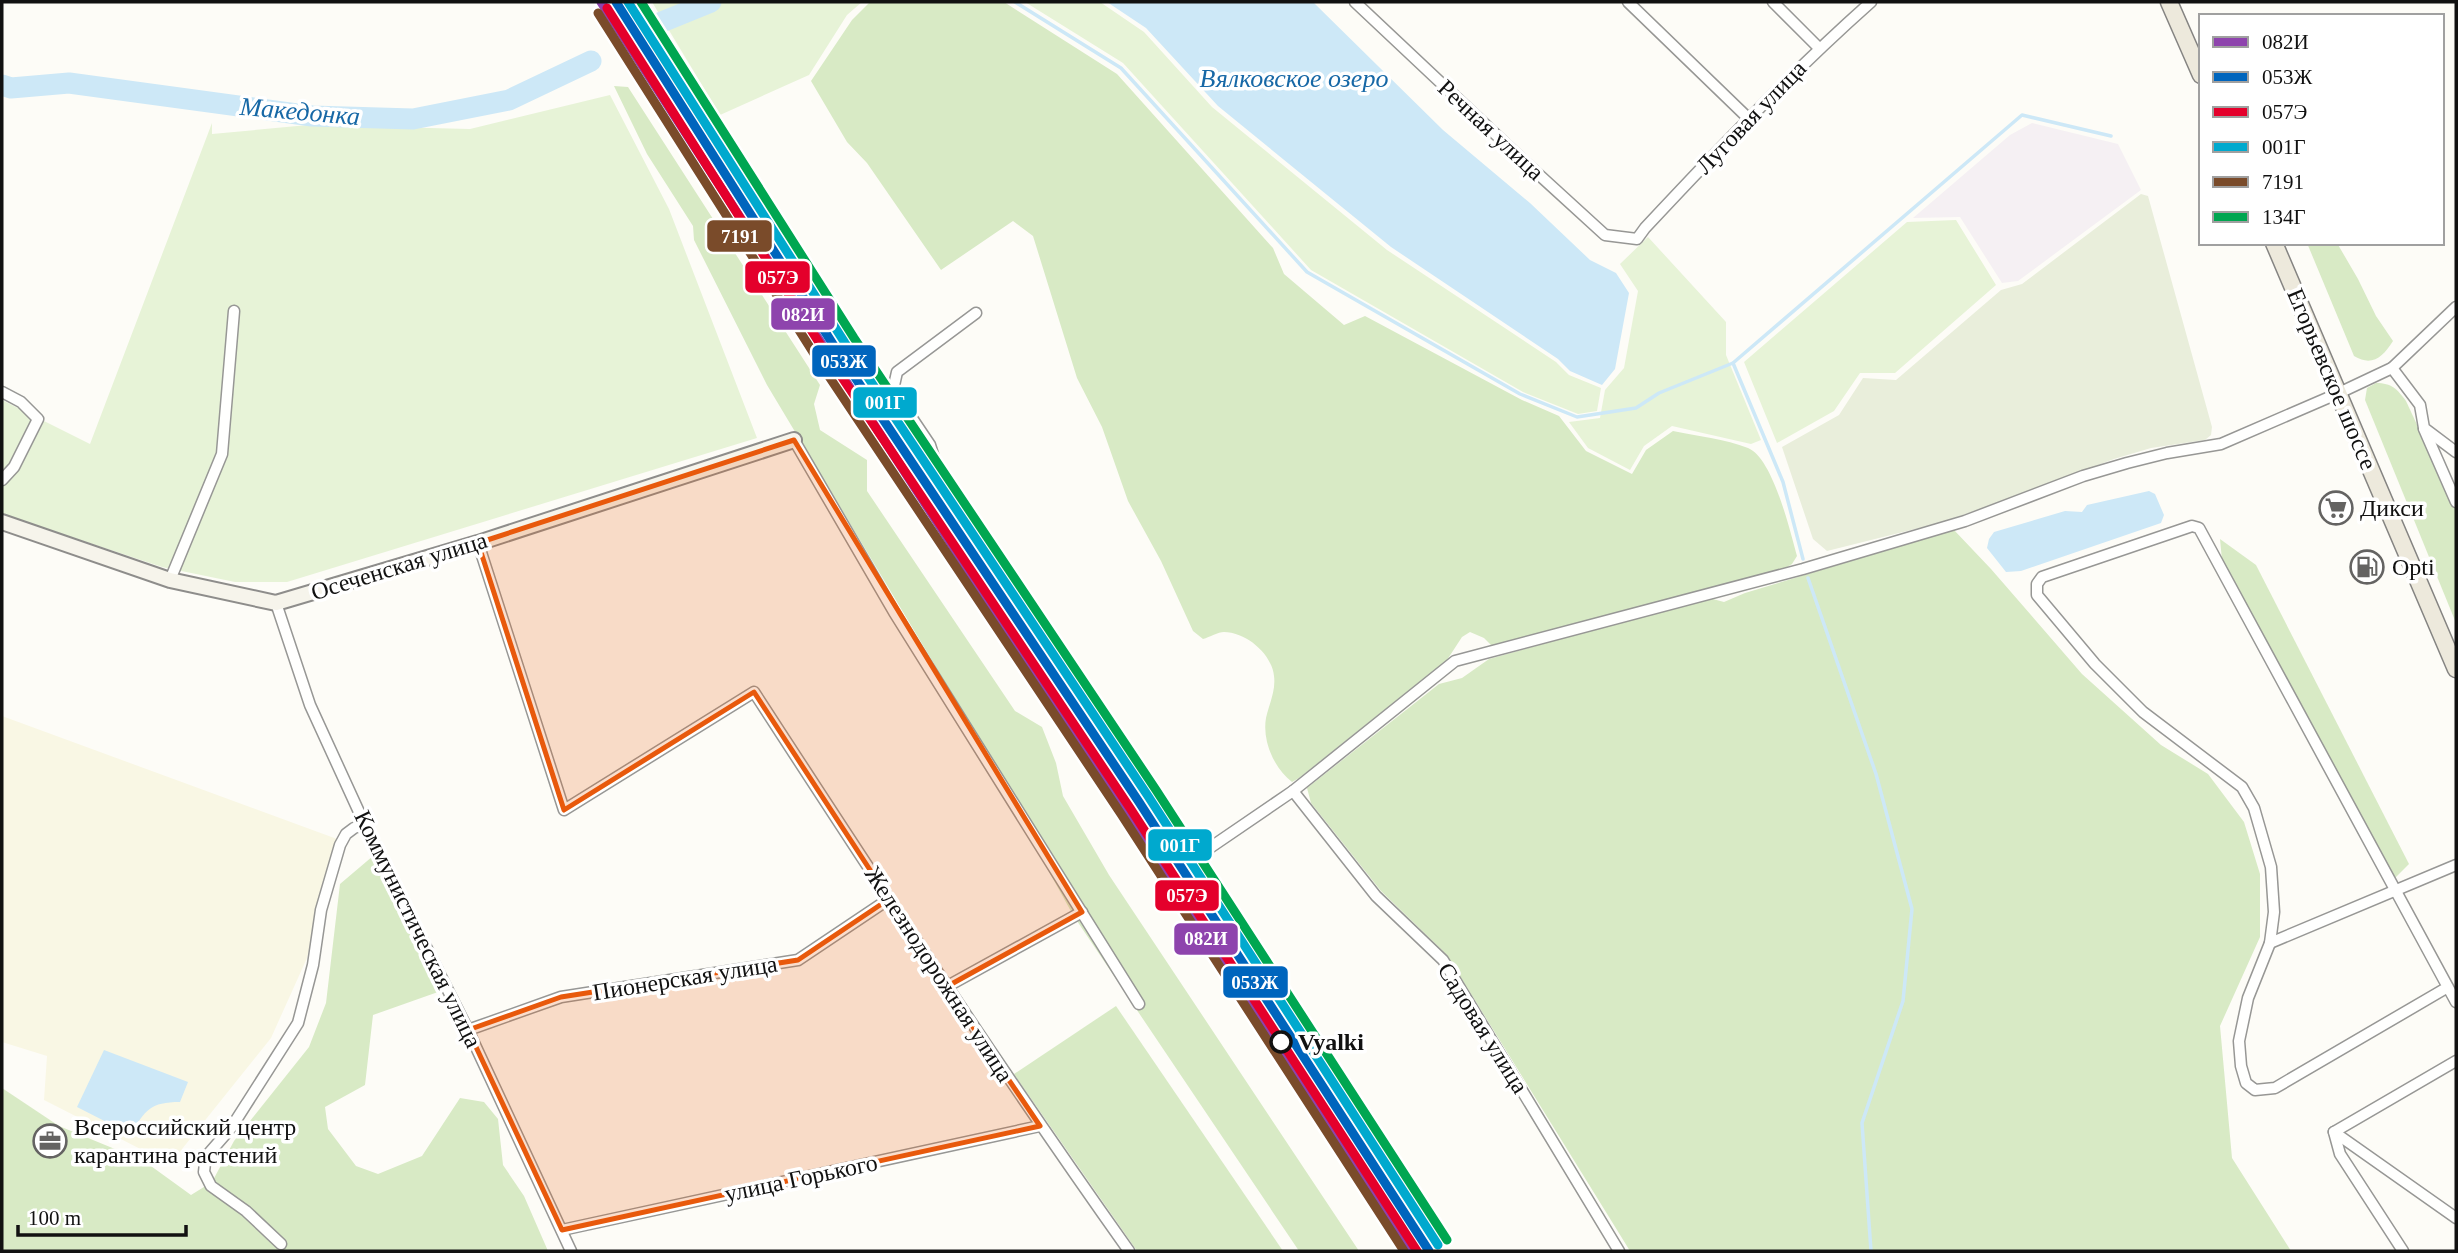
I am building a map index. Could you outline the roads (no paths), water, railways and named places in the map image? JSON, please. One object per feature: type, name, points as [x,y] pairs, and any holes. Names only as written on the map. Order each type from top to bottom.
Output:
[{"type":"main road","points":[[2169,2],[2199,70]]},
{"type":"main road","name":"Егорьевское шоссе","points":[[2275,245],[2456,669]]},
{"type":"street","name":"Речная улица","points":[[1355,2],[1605,235],[1637,239]]},
{"type":"street","points":[[1628,2],[1748,118]]},
{"type":"street","points":[[1773,2],[1819,48]]},
{"type":"street","name":"Луговая улица","points":[[1637,239],[1748,118],[1819,48],[1871,2]]},
{"type":"street","points":[[1192,860],[1293,791],[1455,661],[1828,562],[1965,521],[2083,476],[2127,463],[2221,444],[2392,368],[2456,307]]},
{"type":"street","points":[[170,580],[222,454],[234,311]]},
{"type":"street","points":[[976,313],[897,372],[893,390],[930,445],[944,489],[1269,977]]},
{"type":"street","points":[[2392,368],[2420,405],[2424,428],[2456,502]]},
{"type":"street","points":[[2,392],[21,402],[38,419],[14,467],[2,480]]},
{"type":"street","points":[[2424,428],[2456,452]]},
{"type":"street","points":[[794,440],[894,612],[1139,1004]]},
{"type":"street","name":"Осеченская улица","points":[[2,522],[170,580],[276,603],[478,543],[794,440]]},
{"type":"street","points":[[2448,987],[2275,1088],[2255,1090],[2246,1083],[2241,1066],[2239,1041],[2248,998],[2270,943],[2274,912],[2272,867],[2255,808],[2242,787],[2143,712],[2095,664],[2038,595],[2037,584],[2042,577],[2192,526],[2199,528],[2396,889],[2456,1002]]},
{"type":"street","name":"Железнодорожная улица","points":[[478,543],[564,810],[754,691],[946,987],[1129,1251]]},
{"type":"street","name":"Коммунистическая улица","points":[[276,603],[310,705],[365,824],[468,1030],[571,1251]]},
{"type":"street","name":"Садовая улица","points":[[1293,791],[1376,896],[1443,960],[1619,1251]]},
{"type":"street","points":[[281,1244],[246,1211],[211,1186],[204,1172],[205,1163],[298,1023],[313,965],[321,911],[340,845],[354,828],[365,824]]},
{"type":"street","points":[[2270,943],[2456,864]]},
{"type":"street","name":"Пионерская улица","points":[[468,1030],[561,997],[798,960],[889,899]]},
{"type":"street","points":[[946,987],[1082,912]]},
{"type":"street","points":[[2334,1132],[2456,1061]]},
{"type":"street","name":"улица Горького","points":[[562,1230],[1040,1126]]},
{"type":"street","points":[[2334,1132],[2456,1218]]},
{"type":"street","points":[[2334,1132],[2340,1154],[2403,1251]]},
{"type":"water","name":"Вялковское озеро","points":[[1107,2],[1313,2],[1443,130],[1530,203],[1590,260],[1616,273],[1629,293],[1615,369],[1602,385],[1570,371],[1558,359],[1391,247],[1218,106],[1146,28]]},
{"type":"water","points":[[2149,491],[2155,494],[2164,515],[2161,523],[2021,571],[2006,572],[1987,548],[1994,532],[2065,511],[2082,512],[2087,505]]},
{"type":"water","points":[[104,1050],[188,1082],[180,1102],[162,1104],[150,1109],[130,1134],[77,1107]]},
{"type":"waterway","name":"Македонка","points":[[652,26],[711,2]]},
{"type":"waterway","points":[[1015,2],[1121,68],[1307,272],[1520,394],[1577,417],[1636,408],[1659,393],[1733,363],[2022,115],[2111,136]]},
{"type":"waterway","name":"Македонка","points":[[2,85],[11,88],[69,83],[312,116],[413,119],[509,100],[591,61]]},
{"type":"waterway","points":[[1733,363],[1783,482],[1803,559]]},
{"type":"waterway","points":[[1808,578],[1876,774],[1912,909],[1903,1001],[1862,1123],[1871,1251]]},
{"type":"place","name":"Дикси","points":[[2336,508]]},
{"type":"place","name":"Opti","points":[[2367,567]]},
{"type":"place","name":"Vyalki","points":[[1281,1042]]},
{"type":"place","name":"Всероссийский центр карантина растений","points":[[50,1141]]}]
